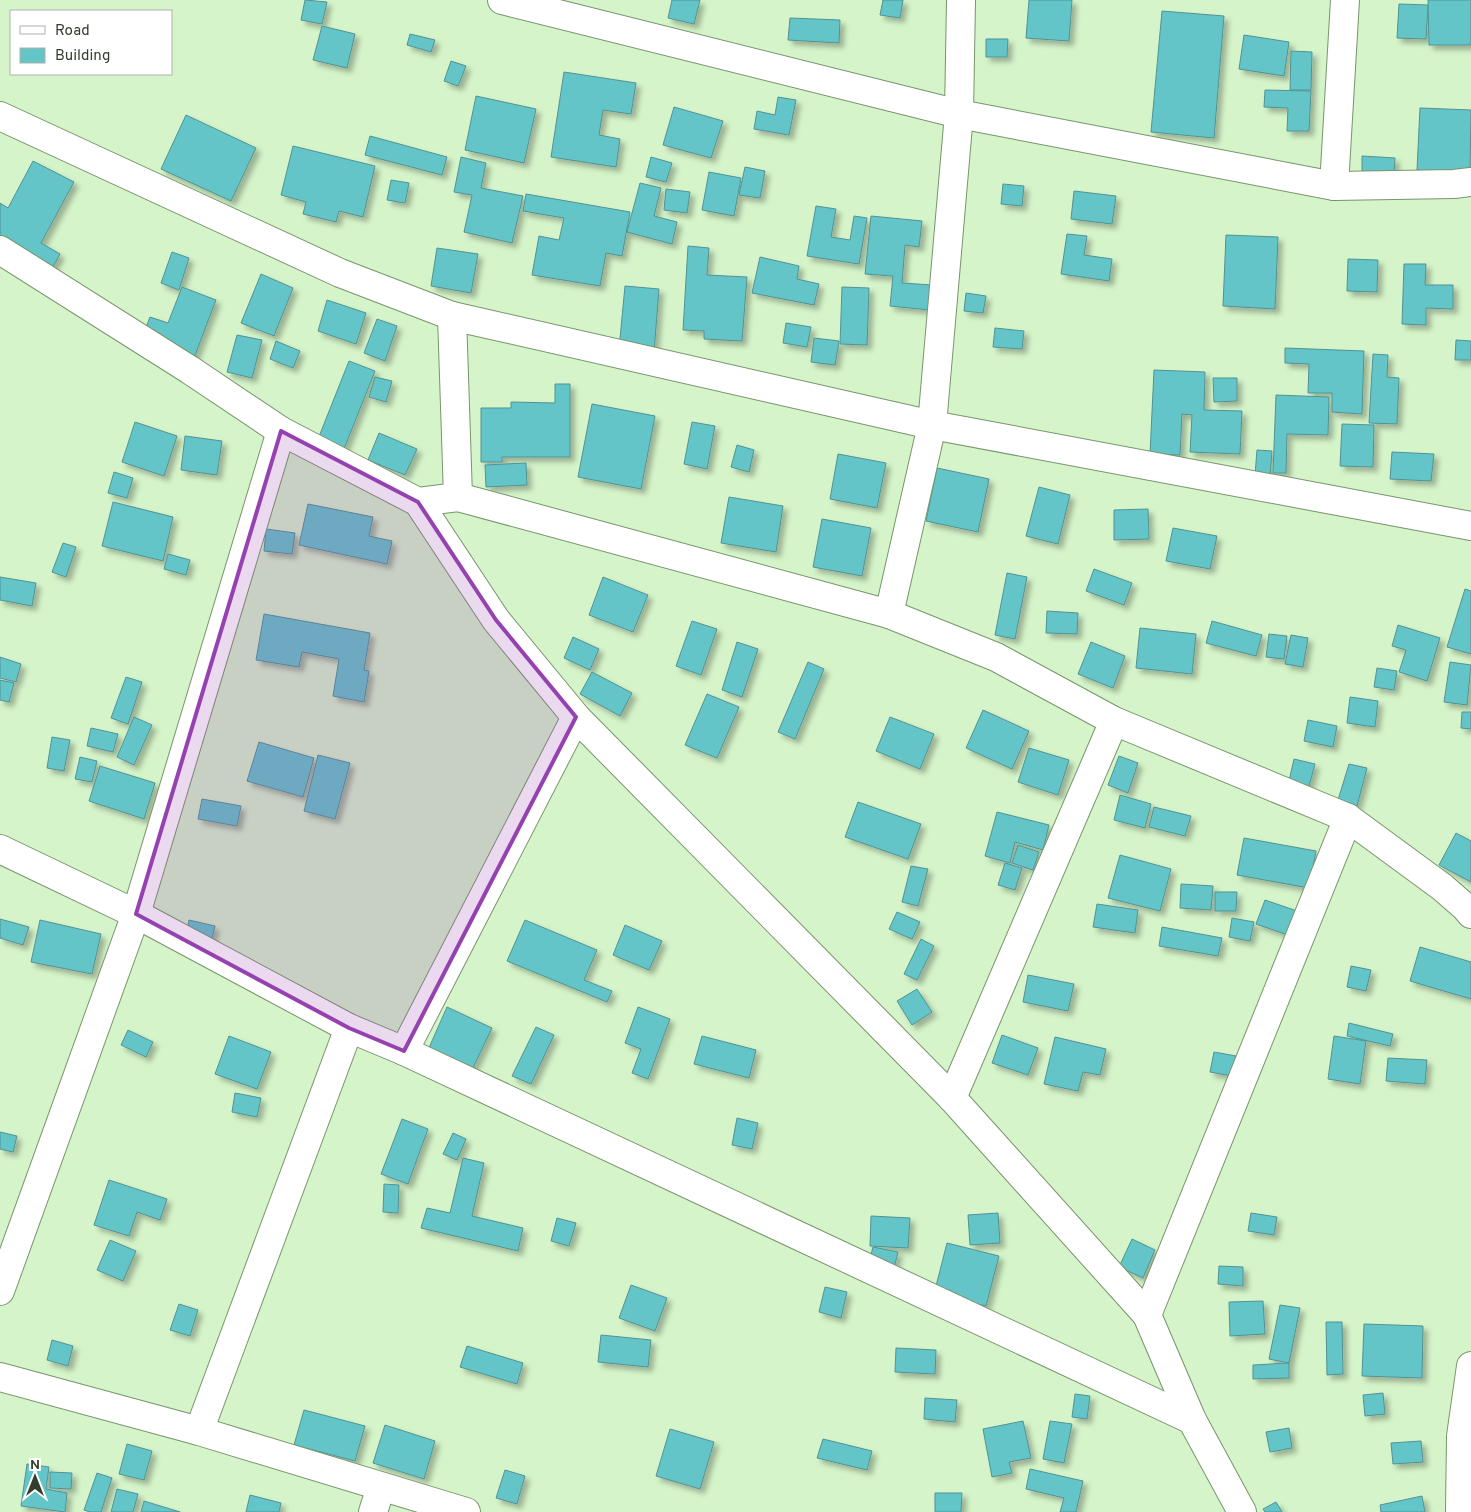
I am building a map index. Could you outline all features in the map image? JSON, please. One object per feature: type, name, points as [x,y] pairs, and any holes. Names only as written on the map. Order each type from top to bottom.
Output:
[{"type":"street","points":[[502,0],[959,114],[1334,186],[1454,184],[1471,182]]},
{"type":"street","points":[[889,614],[932,425],[959,114],[960,0]]},
{"type":"street","points":[[1334,186],[1345,0]]},
{"type":"street","points":[[0,116],[340,273],[452,316],[932,425],[1471,526]]},
{"type":"street","points":[[0,250],[190,370],[281,431],[418,502],[496,620],[576,717],[952,1098],[1147,1315],[1192,1420],[1242,1512]]},
{"type":"street","points":[[452,316],[458,497]]},
{"type":"street","points":[[0,1291],[136,914],[281,431]]},
{"type":"street","points":[[418,502],[458,497],[889,614],[996,657],[1114,721],[1348,818],[1442,887],[1471,914]]},
{"type":"street","points":[[404,1051],[576,717]]},
{"type":"street","points":[[952,1098],[1114,721]]},
{"type":"street","points":[[1147,1315],[1348,818]]},
{"type":"street","points":[[0,849],[136,914],[349,1028],[404,1051],[1192,1420]]},
{"type":"street","points":[[199,1431],[349,1028]]},
{"type":"street","points":[[1460,1512],[1461,1436],[1471,1366]]},
{"type":"street","points":[[0,1376],[199,1431],[377,1500],[466,1512]]},
{"type":"highlighted area","points":[[281,431],[418,502],[496,620],[576,717],[404,1051],[349,1028],[136,914]]},
{"type":"building","points":[[305,0],[327,2],[322,24],[301,20]]},
{"type":"building","points":[[672,0],[700,0],[694,24],[668,18]]},
{"type":"building","points":[[883,0],[903,0],[900,18],[880,15]]},
{"type":"building","points":[[1029,0],[1072,0],[1069,41],[1026,38]]},
{"type":"building","points":[[1428,0],[1471,0],[1471,45],[1429,45]]},
{"type":"building","points":[[1399,4],[1428,5],[1426,39],[1397,38]]},
{"type":"building","points":[[1162,11],[1224,16],[1214,138],[1151,132]]},
{"type":"building","points":[[790,18],[840,20],[839,43],[788,40]]},
{"type":"building","points":[[322,26],[355,34],[347,68],[313,60]]},
{"type":"building","points":[[410,34],[435,40],[431,52],[407,45]]},
{"type":"building","points":[[1244,35],[1289,42],[1284,76],[1239,69]]},
{"type":"building","points":[[986,39],[1008,39],[1007,57],[986,57]]},
{"type":"building","points":[[1291,51],[1312,52],[1311,90],[1290,90]]},
{"type":"building","points":[[451,61],[466,66],[458,86],[444,81]]},
{"type":"building","points":[[564,72],[636,83],[631,114],[603,110],[599,135],[620,139],[616,167],[551,157]]},
{"type":"building","points":[[1265,90],[1311,91],[1309,131],[1287,131],[1288,108],[1264,107]]},
{"type":"building","points":[[476,96],[536,109],[524,163],[465,150]]},
{"type":"building","points":[[778,97],[796,100],[789,135],[754,129],[757,111],[775,115]]},
{"type":"building","points":[[674,107],[723,121],[711,158],[663,145]]},
{"type":"building","points":[[1420,108],[1471,110],[1470,173],[1417,170]]},
{"type":"building","points":[[186,115],[256,148],[231,201],[161,169]]},
{"type":"building","points":[[370,136],[447,157],[442,175],[365,155]]},
{"type":"building","points":[[293,146],[375,166],[363,217],[339,211],[336,222],[303,214],[306,202],[281,195]]},
{"type":"building","points":[[1362,156],[1395,158],[1394,173],[1362,172]]},
{"type":"building","points":[[461,157],[486,163],[481,188],[523,196],[512,243],[464,232],[472,195],[454,192]]},
{"type":"building","points":[[651,157],[672,163],[666,182],[646,177]]},
{"type":"building","points":[[33,161],[74,182],[41,243],[60,254],[49,274],[0,248],[0,203],[8,208]]},
{"type":"building","points":[[745,167],[765,171],[760,198],[739,195]]},
{"type":"building","points":[[709,172],[741,178],[734,216],[702,210]]},
{"type":"building","points":[[391,180],[409,183],[405,203],[387,200]]},
{"type":"building","points":[[640,183],[661,188],[654,216],[677,222],[672,244],[627,232]]},
{"type":"building","points":[[1003,184],[1024,186],[1022,206],[1001,204]]},
{"type":"building","points":[[666,189],[690,192],[687,213],[664,210]]},
{"type":"building","points":[[1074,191],[1116,196],[1112,224],[1071,219]]},
{"type":"building","points":[[526,194],[630,212],[622,256],[606,253],[600,286],[532,275],[539,236],[559,240],[564,218],[523,211]]},
{"type":"building","points":[[816,206],[836,209],[831,237],[850,240],[854,216],[867,218],[859,264],[807,256]]},
{"type":"building","points":[[871,216],[922,221],[919,247],[905,245],[902,283],[932,285],[930,310],[890,306],[893,276],[865,274]]},
{"type":"building","points":[[1067,234],[1087,236],[1084,255],[1112,259],[1109,281],[1061,274]]},
{"type":"building","points":[[1226,235],[1278,237],[1275,309],[1223,306]]},
{"type":"building","points":[[688,246],[709,248],[707,275],[747,277],[742,341],[704,339],[704,331],[683,330]]},
{"type":"building","points":[[437,248],[478,254],[471,293],[431,286]]},
{"type":"building","points":[[172,252],[189,258],[179,290],[161,283]]},
{"type":"building","points":[[760,257],[799,266],[797,279],[819,284],[814,305],[752,293]]},
{"type":"building","points":[[1348,259],[1378,260],[1377,292],[1347,291]]},
{"type":"building","points":[[1404,264],[1426,264],[1425,285],[1453,285],[1453,309],[1426,308],[1426,325],[1402,324]]},
{"type":"building","points":[[261,274],[293,288],[274,336],[241,323]]},
{"type":"building","points":[[625,286],[659,289],[654,352],[619,349]]},
{"type":"building","points":[[182,287],[216,300],[194,358],[142,338],[150,317],[168,323]]},
{"type":"building","points":[[842,287],[869,288],[867,345],[840,344]]},
{"type":"building","points":[[966,293],[986,296],[983,313],[964,311]]},
{"type":"building","points":[[327,300],[366,313],[356,344],[318,331]]},
{"type":"building","points":[[377,319],[397,326],[385,361],[364,353]]},
{"type":"building","points":[[786,323],[811,327],[807,347],[783,343]]},
{"type":"building","points":[[995,328],[1024,331],[1022,349],[993,347]]},
{"type":"building","points":[[237,335],[262,340],[252,378],[227,372]]},
{"type":"building","points":[[814,338],[839,341],[835,365],[811,362]]},
{"type":"building","points":[[1456,340],[1471,341],[1471,360],[1455,360]]},
{"type":"building","points":[[276,341],[300,351],[293,368],[270,359]]},
{"type":"building","points":[[1285,348],[1364,351],[1362,414],[1332,412],[1332,393],[1308,393],[1309,364],[1285,363]]},
{"type":"building","points":[[1373,354],[1388,355],[1387,377],[1399,378],[1397,424],[1369,423]]},
{"type":"building","points":[[349,361],[375,371],[344,449],[318,439]]},
{"type":"building","points":[[1154,370],[1205,372],[1204,410],[1242,411],[1240,454],[1190,452],[1192,415],[1182,414],[1180,455],[1150,454]]},
{"type":"building","points":[[375,377],[392,381],[386,402],[369,397]]},
{"type":"building","points":[[1213,378],[1237,378],[1237,401],[1214,402]]},
{"type":"building","points":[[555,384],[570,384],[570,457],[502,457],[502,462],[481,462],[481,408],[511,408],[511,402],[555,403]]},
{"type":"building","points":[[1276,395],[1329,397],[1328,435],[1287,434],[1286,473],[1273,473]]},
{"type":"building","points":[[592,404],[655,416],[641,489],[578,477]]},
{"type":"building","points":[[135,422],[177,436],[164,476],[122,462]]},
{"type":"building","points":[[692,422],[715,426],[707,469],[684,464]]},
{"type":"building","points":[[1342,424],[1374,425],[1373,467],[1340,466]]},
{"type":"building","points":[[379,433],[417,449],[405,475],[368,460]]},
{"type":"building","points":[[185,436],[222,441],[217,475],[181,470]]},
{"type":"building","points":[[737,445],[754,450],[749,472],[731,467]]},
{"type":"building","points":[[1257,450],[1272,451],[1270,476],[1255,475]]},
{"type":"building","points":[[1392,452],[1434,454],[1431,481],[1390,479]]},
{"type":"building","points":[[838,454],[886,463],[877,508],[830,499]]},
{"type":"building","points":[[526,463],[527,485],[486,487],[485,465]]},
{"type":"building","points":[[937,468],[989,479],[978,532],[926,521]]},
{"type":"building","points":[[114,472],[133,478],[127,498],[108,493]]},
{"type":"building","points":[[1039,487],[1070,495],[1058,544],[1026,536]]},
{"type":"building","points":[[729,497],[783,506],[776,552],[721,543]]},
{"type":"building","points":[[113,502],[173,517],[163,561],[102,546]]},
{"type":"building","points":[[308,504],[373,517],[369,536],[392,541],[387,564],[299,545]]},
{"type":"building","points":[[1148,509],[1149,539],[1114,540],[1114,510]]},
{"type":"building","points":[[822,519],[871,528],[862,576],[813,567]]},
{"type":"building","points":[[1173,528],[1217,536],[1210,569],[1166,561]]},
{"type":"building","points":[[266,529],[295,533],[292,554],[264,551]]},
{"type":"building","points":[[63,543],[76,547],[66,577],[52,572]]},
{"type":"building","points":[[168,554],[190,560],[186,575],[164,569]]},
{"type":"building","points":[[1094,569],[1132,583],[1124,605],[1086,591]]},
{"type":"building","points":[[1007,573],[1027,577],[1015,639],[995,635]]},
{"type":"building","points":[[0,577],[36,583],[32,606],[0,600]]},
{"type":"building","points":[[603,577],[648,595],[633,632],[589,615]]},
{"type":"building","points":[[1465,589],[1471,591],[1471,654],[1447,647]]},
{"type":"building","points":[[1047,611],[1078,613],[1077,634],[1046,633]]},
{"type":"building","points":[[264,614],[370,633],[364,670],[369,671],[364,702],[333,696],[339,659],[302,652],[299,667],[256,660]]},
{"type":"building","points":[[692,621],[717,629],[701,675],[676,666]]},
{"type":"building","points":[[1212,621],[1262,635],[1256,656],[1206,643]]},
{"type":"building","points":[[1398,625],[1440,638],[1427,681],[1399,672],[1406,650],[1392,646]]},
{"type":"building","points":[[1140,628],[1196,634],[1192,674],[1136,668]]},
{"type":"building","points":[[1269,634],[1287,636],[1284,659],[1266,657]]},
{"type":"building","points":[[1291,635],[1308,638],[1303,667],[1285,664]]},
{"type":"building","points":[[573,637],[599,649],[590,670],[564,658]]},
{"type":"building","points":[[737,642],[758,649],[742,697],[722,690]]},
{"type":"building","points":[[1091,642],[1125,656],[1113,688],[1078,674]]},
{"type":"building","points":[[0,657],[21,664],[16,682],[0,678]]},
{"type":"building","points":[[808,662],[824,669],[795,739],[778,732]]},
{"type":"building","points":[[1450,662],[1471,665],[1467,705],[1444,702]]},
{"type":"building","points":[[1377,668],[1397,671],[1394,690],[1374,687]]},
{"type":"building","points":[[592,672],[632,693],[620,716],[580,694]]},
{"type":"building","points":[[126,677],[142,682],[128,724],[111,718]]},
{"type":"building","points":[[0,680],[14,683],[9,702],[0,700]]},
{"type":"building","points":[[707,694],[739,707],[717,758],[685,745]]},
{"type":"building","points":[[1350,697],[1378,701],[1375,727],[1347,723]]},
{"type":"building","points":[[983,710],[1029,731],[1012,769],[966,748]]},
{"type":"building","points":[[1462,712],[1471,712],[1471,729],[1461,728]]},
{"type":"building","points":[[134,717],[152,725],[134,765],[117,757]]},
{"type":"building","points":[[890,717],[934,734],[920,769],[876,751]]},
{"type":"building","points":[[1308,720],[1337,726],[1333,747],[1304,741]]},
{"type":"building","points":[[91,728],[118,734],[113,752],[87,746]]},
{"type":"building","points":[[52,737],[70,740],[64,771],[47,768]]},
{"type":"building","points":[[259,742],[314,758],[303,797],[247,781]]},
{"type":"building","points":[[1029,748],[1069,760],[1058,795],[1018,782]]},
{"type":"building","points":[[318,755],[350,763],[335,819],[304,811]]},
{"type":"building","points":[[1119,756],[1138,763],[1128,793],[1108,785]]},
{"type":"building","points":[[80,757],[97,761],[92,782],[75,779]]},
{"type":"building","points":[[1294,759],[1315,764],[1309,786],[1289,781]]},
{"type":"building","points":[[1349,764],[1367,768],[1357,806],[1338,800]]},
{"type":"building","points":[[100,766],[155,783],[144,819],[89,801]]},
{"type":"building","points":[[1120,795],[1151,804],[1145,828],[1114,820]]},
{"type":"building","points":[[202,799],[241,806],[237,826],[198,819]]},
{"type":"building","points":[[858,802],[921,824],[908,859],[845,837]]},
{"type":"building","points":[[1154,807],[1191,816],[1185,836],[1149,827]]},
{"type":"building","points":[[997,812],[1049,825],[1043,850],[1015,842],[1010,863],[985,856]]},
{"type":"building","points":[[1456,833],[1471,841],[1471,882],[1439,865]]},
{"type":"building","points":[[1244,838],[1316,851],[1309,888],[1237,875]]},
{"type":"building","points":[[1018,845],[1039,852],[1033,870],[1012,863]]},
{"type":"building","points":[[1120,855],[1171,869],[1160,911],[1108,898]]},
{"type":"building","points":[[1005,863],[1022,868],[1015,890],[998,885]]},
{"type":"building","points":[[911,866],[928,869],[918,906],[902,902]]},
{"type":"building","points":[[1181,884],[1213,886],[1211,910],[1180,908]]},
{"type":"building","points":[[1215,892],[1237,892],[1236,911],[1215,911]]},
{"type":"building","points":[[1265,900],[1297,911],[1288,935],[1256,924]]},
{"type":"building","points":[[1097,904],[1138,910],[1135,933],[1093,927]]},
{"type":"building","points":[[897,912],[920,922],[912,939],[889,929]]},
{"type":"building","points":[[1232,918],[1254,922],[1250,941],[1229,937]]},
{"type":"building","points":[[0,919],[29,927],[23,945],[0,938]]},
{"type":"building","points":[[40,920],[101,934],[92,974],[31,962]]},
{"type":"building","points":[[189,920],[215,926],[209,950],[184,943]]},
{"type":"building","points":[[525,920],[597,950],[584,980],[612,991],[607,1002],[507,961]]},
{"type":"building","points":[[625,925],[662,941],[649,970],[613,955]]},
{"type":"building","points":[[1162,927],[1222,938],[1218,956],[1159,946]]},
{"type":"building","points":[[921,939],[934,946],[917,980],[904,974]]},
{"type":"building","points":[[1420,947],[1471,962],[1471,999],[1410,981]]},
{"type":"building","points":[[1351,966],[1371,970],[1366,991],[1347,987]]},
{"type":"building","points":[[1028,975],[1074,984],[1068,1011],[1023,1002]]},
{"type":"building","points":[[917,989],[932,1012],[912,1025],[897,1001]]},
{"type":"building","points":[[447,1007],[492,1028],[472,1070],[428,1050]]},
{"type":"building","points":[[638,1007],[670,1019],[648,1079],[632,1073],[641,1049],[625,1043]]},
{"type":"building","points":[[1349,1023],[1393,1034],[1390,1046],[1347,1036]]},
{"type":"building","points":[[536,1027],[554,1035],[531,1084],[512,1076]]},
{"type":"building","points":[[128,1030],[153,1042],[146,1057],[121,1045]]},
{"type":"building","points":[[1002,1035],[1038,1048],[1028,1075],[992,1063]]},
{"type":"building","points":[[229,1036],[271,1052],[257,1089],[215,1074]]},
{"type":"building","points":[[702,1036],[756,1050],[749,1078],[694,1064]]},
{"type":"building","points":[[1334,1036],[1366,1041],[1360,1084],[1328,1079]]},
{"type":"building","points":[[1055,1037],[1106,1049],[1100,1075],[1083,1072],[1078,1091],[1044,1084]]},
{"type":"building","points":[[1214,1052],[1236,1056],[1232,1076],[1210,1072]]},
{"type":"building","points":[[1388,1058],[1427,1060],[1425,1084],[1386,1081]]},
{"type":"building","points":[[235,1093],[261,1098],[257,1117],[232,1112]]},
{"type":"building","points":[[737,1118],[758,1123],[752,1149],[732,1145]]},
{"type":"building","points":[[402,1119],[428,1129],[408,1184],[381,1174]]},
{"type":"building","points":[[0,1132],[17,1136],[13,1152],[0,1149]]},
{"type":"building","points":[[453,1133],[466,1139],[457,1160],[443,1154]]},
{"type":"building","points":[[463,1158],[484,1163],[472,1216],[523,1228],[518,1251],[421,1228],[427,1208],[450,1213]]},
{"type":"building","points":[[109,1180],[167,1199],[160,1220],[137,1212],[129,1236],[94,1225]]},
{"type":"building","points":[[384,1184],[399,1185],[398,1213],[383,1212]]},
{"type":"building","points":[[998,1213],[1000,1243],[970,1245],[968,1215]]},
{"type":"building","points":[[1251,1213],[1277,1217],[1274,1235],[1248,1231]]},
{"type":"building","points":[[871,1216],[910,1218],[908,1248],[870,1246]]},
{"type":"building","points":[[557,1218],[576,1223],[569,1246],[551,1241]]},
{"type":"building","points":[[1132,1239],[1155,1250],[1143,1278],[1119,1267]]},
{"type":"building","points":[[110,1240],[136,1251],[123,1281],[97,1270]]},
{"type":"building","points":[[947,1243],[999,1256],[986,1306],[934,1294]]},
{"type":"building","points":[[873,1247],[898,1252],[893,1272],[868,1266]]},
{"type":"building","points":[[1219,1266],[1243,1267],[1243,1286],[1218,1284]]},
{"type":"building","points":[[631,1285],[667,1298],[655,1331],[619,1318]]},
{"type":"building","points":[[825,1287],[847,1292],[841,1318],[819,1312]]},
{"type":"building","points":[[1263,1301],[1265,1334],[1230,1336],[1229,1302]]},
{"type":"building","points":[[179,1304],[198,1310],[190,1336],[170,1330]]},
{"type":"building","points":[[1280,1305],[1300,1308],[1289,1363],[1269,1359]]},
{"type":"building","points":[[1326,1322],[1342,1322],[1343,1374],[1327,1375]]},
{"type":"building","points":[[1364,1324],[1423,1326],[1422,1378],[1362,1376]]},
{"type":"building","points":[[601,1335],[651,1340],[648,1367],[598,1362]]},
{"type":"building","points":[[52,1340],[73,1346],[68,1366],[47,1360]]},
{"type":"building","points":[[467,1346],[523,1363],[517,1384],[460,1367]]},
{"type":"building","points":[[896,1348],[936,1350],[935,1374],[895,1372]]},
{"type":"building","points":[[1289,1363],[1289,1378],[1253,1379],[1253,1365]]},
{"type":"building","points":[[1383,1393],[1385,1414],[1365,1416],[1363,1395]]},
{"type":"building","points":[[1075,1394],[1090,1396],[1087,1419],[1072,1417]]},
{"type":"building","points":[[925,1398],[957,1400],[955,1422],[924,1419]]},
{"type":"building","points":[[304,1410],[365,1426],[355,1461],[294,1445]]},
{"type":"building","points":[[1023,1421],[1031,1458],[1009,1462],[1012,1473],[992,1477],[983,1429]]},
{"type":"building","points":[[1050,1421],[1072,1424],[1064,1463],[1043,1459]]},
{"type":"building","points":[[385,1425],[435,1441],[424,1479],[373,1463]]},
{"type":"building","points":[[1289,1428],[1292,1448],[1270,1452],[1266,1432]]},
{"type":"building","points":[[670,1429],[714,1442],[700,1489],[656,1476]]},
{"type":"building","points":[[823,1439],[872,1451],[867,1470],[817,1458]]},
{"type":"building","points":[[1421,1441],[1423,1462],[1393,1464],[1391,1443]]},
{"type":"building","points":[[127,1444],[152,1451],[144,1480],[119,1474]]},
{"type":"building","points":[[27,1464],[49,1467],[46,1489],[67,1493],[65,1512],[21,1506]]},
{"type":"building","points":[[1030,1469],[1083,1481],[1076,1512],[1060,1512],[1064,1498],[1026,1489]]},
{"type":"building","points":[[505,1470],[525,1476],[517,1504],[496,1498]]},
{"type":"building","points":[[50,1472],[72,1473],[71,1489],[50,1488]]},
{"type":"building","points":[[97,1473],[112,1478],[101,1512],[90,1512],[84,1510]]},
{"type":"building","points":[[117,1489],[138,1494],[133,1512],[111,1512]]},
{"type":"building","points":[[935,1493],[962,1493],[961,1512],[935,1512]]},
{"type":"building","points":[[250,1495],[281,1503],[279,1512],[246,1512]]},
{"type":"building","points":[[1422,1496],[1425,1512],[1381,1512],[1380,1505]]},
{"type":"building","points":[[144,1501],[180,1512],[141,1512]]},
{"type":"building","points":[[1276,1502],[1282,1512],[1265,1512],[1263,1509]]}]
